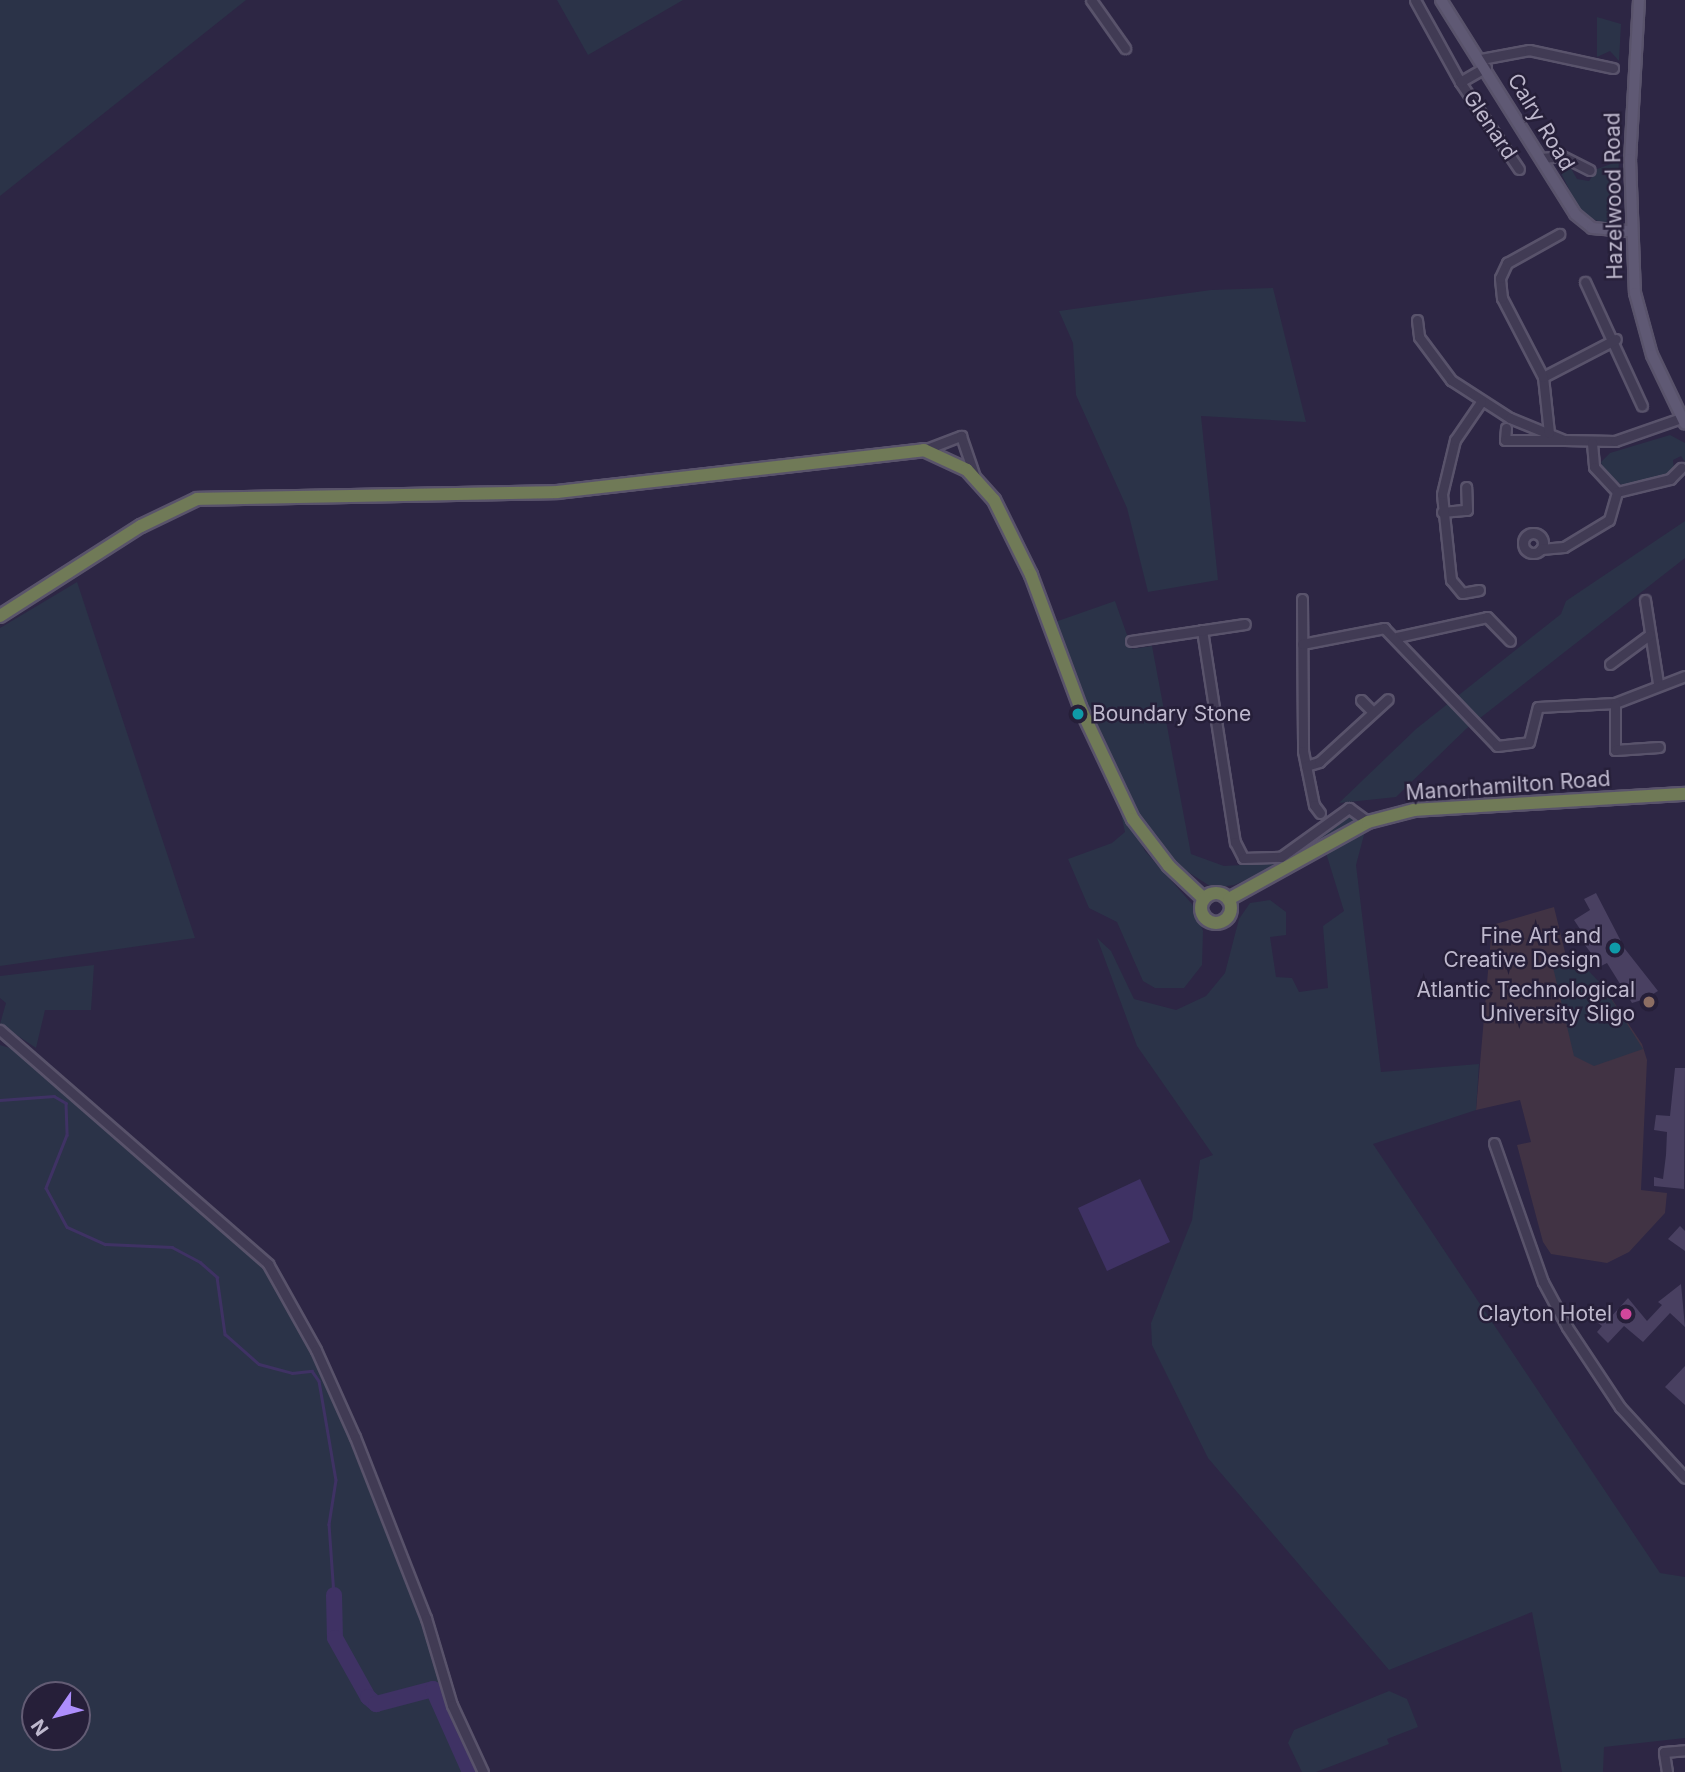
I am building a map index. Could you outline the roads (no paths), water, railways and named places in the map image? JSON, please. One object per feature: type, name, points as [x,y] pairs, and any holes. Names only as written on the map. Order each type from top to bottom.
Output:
[{"type":"highway","points":[[0,616],[141,526],[197,499],[557,492],[924,450],[975,477],[994,500],[1026,564],[1080,707],[1133,819],[1155,850],[1204,899],[1203,915],[1215,923],[1228,917],[1229,899],[1217,893],[1204,899]]},
{"type":"highway","name":"Manorhamilton Road","points":[[1229,899],[1368,822],[1414,810],[1685,794]]},
{"type":"main road","name":"Calry Road","points":[[1441,0],[1483,63],[1574,214],[1592,228],[1630,231]]},
{"type":"main road","name":"Hazelwood Road","points":[[1639,0],[1630,231],[1635,293],[1644,329],[1684,421]]},
{"type":"street","points":[[1091,0],[1125,48]]},
{"type":"street","name":"Glenard","points":[[1415,0],[1460,82],[1519,169]]},
{"type":"street","name":"Glenard","points":[[1460,82],[1483,63],[1529,50],[1613,68]]},
{"type":"street","points":[[1541,158],[1562,156],[1590,170]]},
{"type":"street","points":[[1549,433],[1544,377],[1502,298],[1500,278],[1507,263],[1559,234]]},
{"type":"street","points":[[1585,282],[1616,339],[1642,406]]},
{"type":"street","points":[[1417,320],[1432,358],[1481,402],[1564,440]]},
{"type":"street","points":[[1544,377],[1616,339]]},
{"type":"street","points":[[1479,590],[1462,593],[1451,580],[1442,512],[1445,471],[1455,440],[1481,402]]},
{"type":"street","points":[[1506,428],[1506,440],[1592,443],[1632,438],[1684,421]]},
{"type":"street","points":[[924,450],[961,436],[975,477]]},
{"type":"street","points":[[1592,443],[1594,467],[1617,492]]},
{"type":"street","points":[[1617,492],[1670,479],[1681,468]]},
{"type":"street","points":[[1442,512],[1467,510],[1466,487]]},
{"type":"street","points":[[1541,548],[1564,547],[1609,520],[1617,492]]},
{"type":"street","points":[[1302,599],[1306,766],[1314,805],[1320,813]]},
{"type":"street","points":[[1645,600],[1658,683]]},
{"type":"street","points":[[1397,637],[1487,617],[1510,641]]},
{"type":"street","points":[[1131,641],[1245,624]]},
{"type":"street","points":[[1301,644],[1377,627],[1397,637],[1497,746],[1529,742],[1538,707],[1615,703],[1658,683],[1685,676]]},
{"type":"street","points":[[1202,630],[1242,858],[1281,857],[1349,808],[1368,822]]},
{"type":"street","points":[[1610,664],[1649,635]]},
{"type":"street","points":[[1306,766],[1319,762],[1388,699]]},
{"type":"street","points":[[1361,700],[1372,711]]},
{"type":"street","points":[[1615,703],[1615,750],[1659,747]]},
{"type":"street","points":[[0,1030],[268,1264],[316,1350],[355,1437],[426,1618],[453,1705],[483,1772]]},
{"type":"street","points":[[1494,1143],[1543,1282],[1567,1327],[1620,1406],[1685,1478]]},
{"type":"street","points":[[1667,1772],[1664,1752],[1685,1750]]},
{"type":"waterway","points":[[0,1100],[54,1096],[66,1103],[67,1135],[46,1188],[67,1227],[105,1244],[172,1247],[200,1262],[217,1277],[225,1334],[259,1364],[292,1373],[312,1371],[319,1381],[336,1480],[329,1524],[334,1595]]},
{"type":"waterway","points":[[334,1595],[335,1638],[368,1697],[376,1704],[433,1689],[470,1772]]},
{"type":"place","name":"Boundary Stone","points":[[1078,714]]},
{"type":"place","name":"Fine Art and Creative Design","points":[[1615,948]]},
{"type":"place","name":"Atlantic Technological University Sligo","points":[[1649,1002]]},
{"type":"place","name":"Clayton Hotel","points":[[1626,1314]]}]
